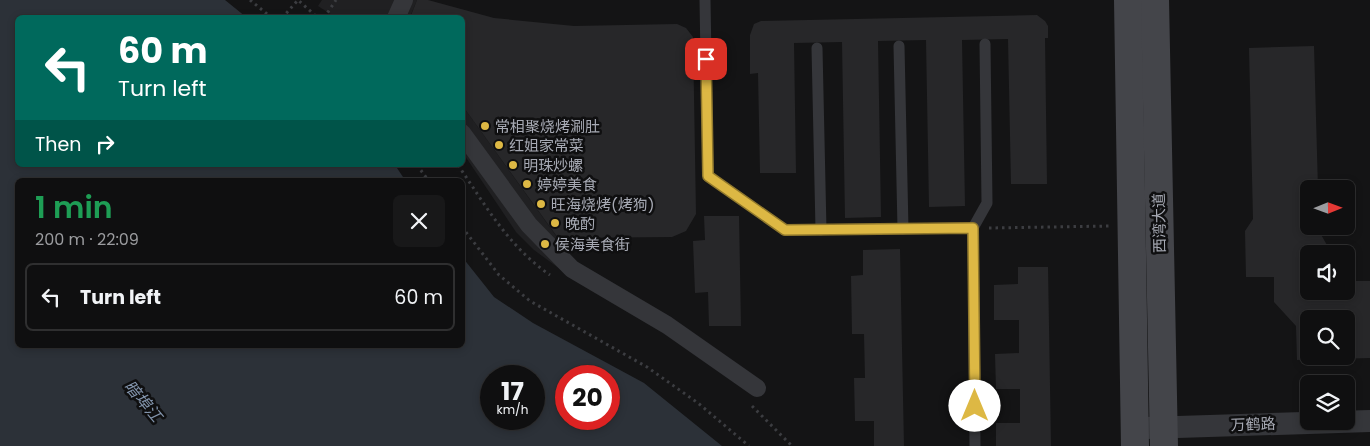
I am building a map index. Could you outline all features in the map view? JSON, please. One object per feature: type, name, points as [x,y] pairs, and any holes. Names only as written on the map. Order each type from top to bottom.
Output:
[{"type":"main road","name":"西湾大道","points":[[1128,0],[1135,437]]},
{"type":"main road","name":"西湾大道","points":[[1155,0],[1164,437]]},
{"type":"street","points":[[397,15],[404,0]]},
{"type":"street","points":[[465,137],[529,225],[572,269],[667,325],[757,388]]},
{"type":"street","name":"万鹤路","points":[[1135,437],[1164,437],[1370,420]]},
{"type":"lane","points":[[705,0],[708,176],[785,230],[973,228]]},
{"type":"lane","points":[[976,446],[973,228],[987,202],[985,44]]},
{"type":"lane","points":[[899,46],[903,229]]},
{"type":"lane","points":[[817,48],[821,230]]},
{"type":"path","points":[[250,0],[268,15]]},
{"type":"path","points":[[285,15],[298,0],[315,15]]},
{"type":"path","points":[[326,15],[336,0]]},
{"type":"path","points":[[418,167],[427,178]]},
{"type":"path","points":[[973,228],[1131,225]]},
{"type":"path","points":[[465,231],[499,275],[530,301],[647,367],[698,403],[749,446]]},
{"type":"shaded area","points":[[322,0],[417,0],[411,15],[332,15],[318,6]]},
{"type":"shaded area","name":"侯海美食街","points":[[465,109],[575,262],[710,358],[564,272],[534,250],[516,232],[465,156]]},
{"type":"water","name":"暗埠江","points":[[0,0],[225,0],[244,15],[15,15],[15,167],[396,167],[404,178],[15,178],[15,348],[465,348],[465,261],[494,297],[533,323],[611,365],[555,365],[555,430],[620,430],[620,370],[644,383],[722,446],[0,446]]},
{"type":"building","points":[[417,0],[428,0],[494,18],[574,26],[677,24],[686,28],[693,37],[696,214],[686,231],[672,237],[558,238],[465,109],[465,15],[411,15]]},
{"type":"building","points":[[1037,15],[1048,26],[1048,38],[1045,38],[1047,184],[1011,184],[1008,39],[962,40],[965,206],[929,207],[926,40],[878,41],[881,217],[845,218],[842,42],[794,43],[796,173],[760,173],[758,73],[750,74],[750,35],[754,24],[761,21]]},
{"type":"building","points":[[1314,46],[1318,180],[1300,180],[1300,235],[1321,235],[1327,245],[1300,245],[1300,300],[1355,300],[1355,281],[1370,281],[1370,358],[1355,358],[1355,310],[1300,310],[1300,360],[1297,360],[1296,326],[1274,302],[1274,277],[1246,277],[1245,231],[1253,219],[1249,48]]},
{"type":"building","points":[[704,216],[739,216],[741,326],[709,326],[708,292],[695,293],[693,241],[705,240]]},
{"type":"building","points":[[900,249],[904,446],[874,446],[874,421],[855,421],[854,378],[865,378],[864,334],[852,334],[851,276],[863,275],[863,250]]},
{"type":"building","points":[[1018,267],[1048,267],[1051,446],[996,446],[996,423],[1020,423],[1020,389],[996,389],[995,354],[1019,353],[1019,320],[994,320],[994,285],[1018,284]]},
{"type":"place","name":"常相聚烧烤涮肚","points":[[485,126]]},
{"type":"place","name":"红姐家常菜","points":[[499,145]]},
{"type":"place","name":"明珠炒螺","points":[[513,165]]},
{"type":"place","name":"婷婷美食","points":[[527,184]]},
{"type":"place","name":"旺海烧烤(烤狗)","points":[[541,204]]},
{"type":"place","name":"晚酌","points":[[555,223]]},
{"type":"place","name":"侯海美食街","points":[[545,244]]},
{"type":"route","points":[[706,59],[708,176],[785,230],[973,228],[975,406]]}]
